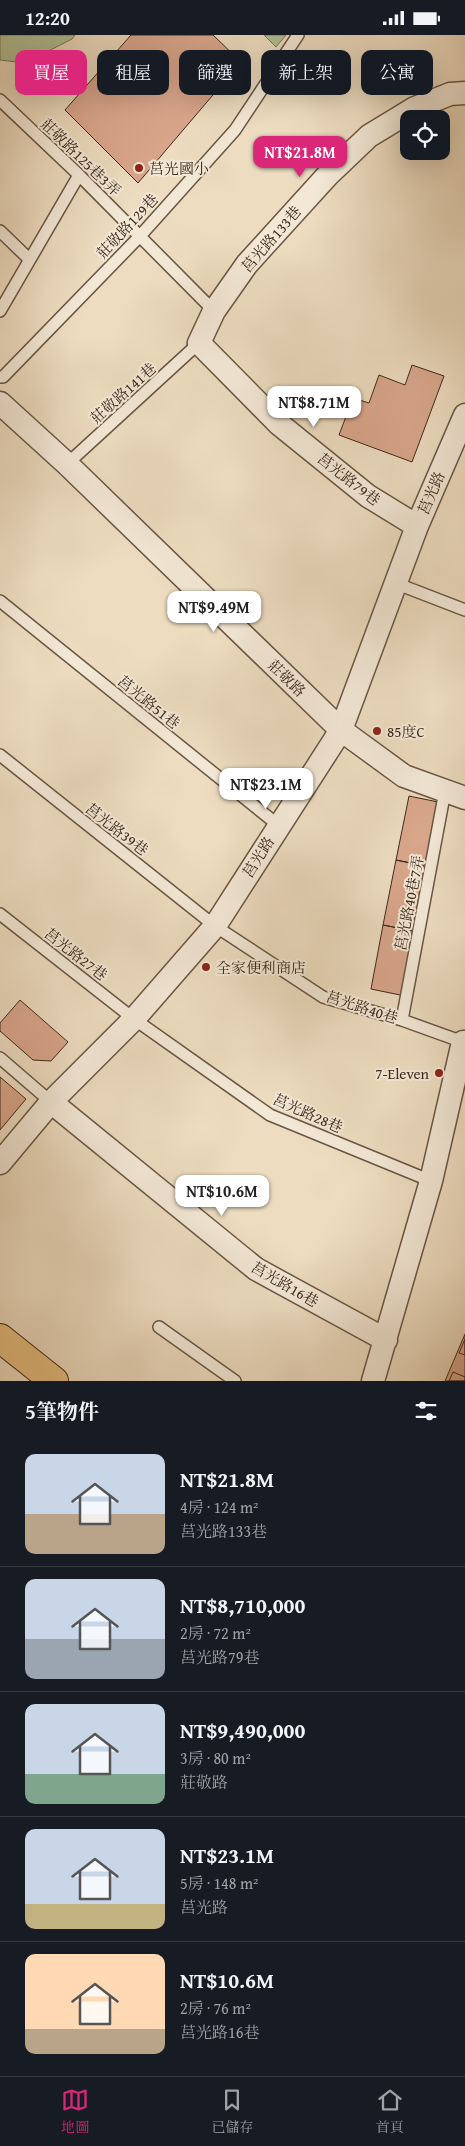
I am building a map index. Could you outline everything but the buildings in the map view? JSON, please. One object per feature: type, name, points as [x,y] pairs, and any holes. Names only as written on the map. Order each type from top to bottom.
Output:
[{"type":"main road","points":[[0,1338],[54,1381]]},
{"type":"street","name":"莒光路133巷","points":[[199,343],[214,311],[247,264],[327,176],[369,136],[415,108],[450,94],[465,93]]},
{"type":"street","name":"莒光路79巷","points":[[199,343],[279,424],[368,496],[417,527]]},
{"type":"street","name":"莊敬路","points":[[0,403],[67,464],[341,730],[404,776],[455,794]]},
{"type":"street","name":"莒光路","points":[[0,1163],[51,1102],[134,1019],[215,926],[278,825],[341,730],[417,527],[465,415]]},
{"type":"street","points":[[373,1381],[431,1181],[464,1039]]},
{"type":"street","name":"莒光路16巷","points":[[51,1102],[256,1269],[386,1340]]},
{"type":"lane","name":"莊敬路129巷","points":[[0,377],[3,377],[140,236],[235,130],[298,35]]},
{"type":"lane","name":"莊敬路125巷3弄","points":[[0,100],[79,175],[214,311]]},
{"type":"lane","points":[[0,311],[79,175]]},
{"type":"lane","points":[[0,231],[29,259]]},
{"type":"lane","name":"莊敬路141巷","points":[[67,464],[199,343]]},
{"type":"lane","points":[[395,583],[465,610]]},
{"type":"lane","name":"莒光路51巷","points":[[0,601],[278,825]]},
{"type":"lane","name":"莒光路39巷","points":[[0,755],[215,926]]},
{"type":"lane","name":"莒光路40巷7弄","points":[[402,1020],[455,794]]},
{"type":"lane","name":"莒光路27巷","points":[[0,913],[134,1019]]},
{"type":"lane","name":"莒光路40巷","points":[[215,926],[323,997],[464,1039]]},
{"type":"lane","name":"莒光路28巷","points":[[134,1019],[270,1115],[431,1181]]},
{"type":"lane","points":[[0,1058],[51,1102]]},
{"type":"lane","points":[[159,1327],[235,1381]]},
{"type":"green space","points":[[0,35],[75,35],[72,39],[50,50],[15,50],[15,62],[0,60]]},
{"type":"green space","points":[[264,35],[286,35],[276,47]]},
{"type":"place","name":"莒光國小","points":[[139,168]]},
{"type":"place","name":"85度C","points":[[377,731]]},
{"type":"place","name":"全家便利商店","points":[[206,967]]},
{"type":"place","name":"7-Eleven","points":[[439,1073]]}]
